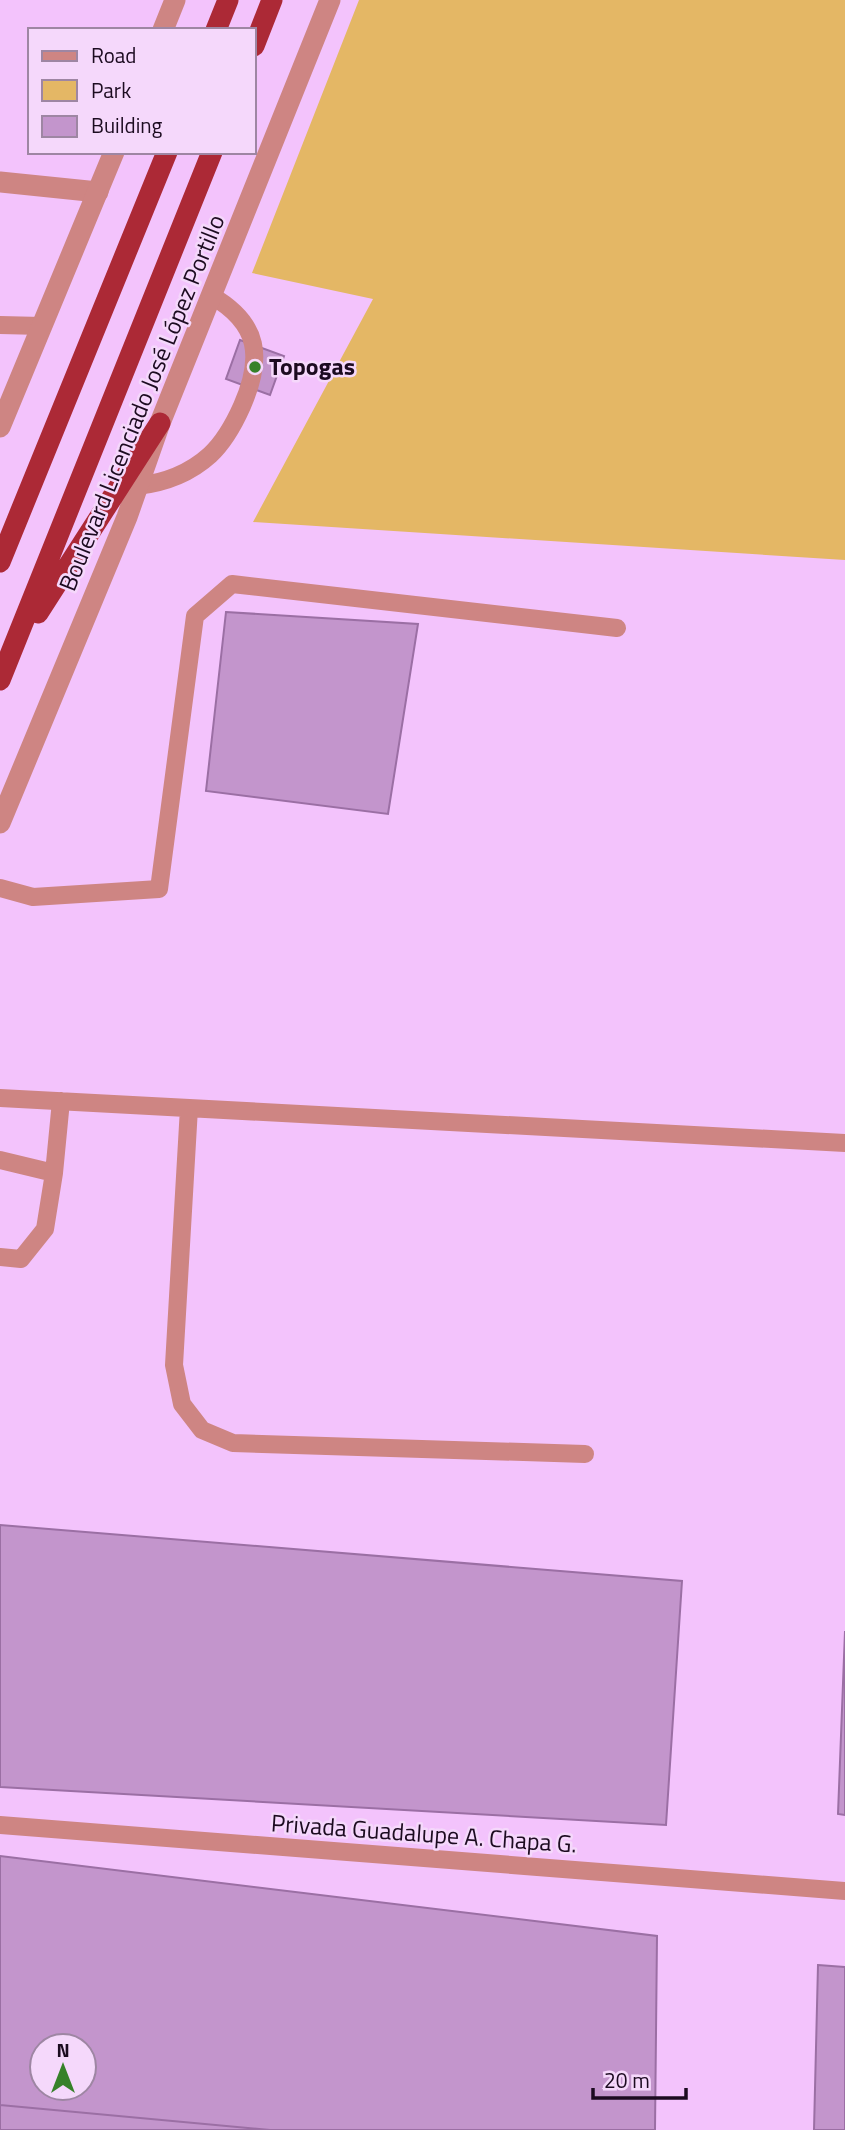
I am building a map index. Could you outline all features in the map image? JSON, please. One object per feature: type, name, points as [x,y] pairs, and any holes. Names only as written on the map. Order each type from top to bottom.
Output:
[{"type":"highway","points":[[217,28],[228,0]]},
{"type":"highway","points":[[256,41],[272,0]]},
{"type":"highway","points":[[0,562],[166,154]]},
{"type":"highway","name":"Boulevard Licenciado José López Portillo","points":[[0,680],[211,154]]},
{"type":"highway","points":[[10,655],[159,423]]},
{"type":"street","points":[[164,28],[175,0]]},
{"type":"street","name":"Boulevard Licenciado José López Portillo","points":[[0,823],[127,517],[159,423],[330,0]]},
{"type":"street","points":[[0,427],[113,154]]},
{"type":"street","points":[[0,182],[98,192]]},
{"type":"lane","points":[[136,486],[176,477],[210,455],[234,424],[253,381],[256,356],[248,329],[233,310],[212,296]]},
{"type":"lane","points":[[0,325],[42,326]]},
{"type":"lane","points":[[0,888],[33,897],[159,888],[195,615],[232,584],[617,628]]},
{"type":"lane","points":[[0,1098],[845,1143]]},
{"type":"lane","points":[[0,1257],[21,1259],[45,1229],[54,1174],[61,1101]]},
{"type":"lane","points":[[189,1108],[174,1365],[182,1404],[202,1430],[233,1443],[585,1454]]},
{"type":"lane","points":[[0,1160],[54,1174]]},
{"type":"lane","name":"Privada Guadalupe A. Chapa G.","points":[[0,1825],[845,1891]]},
{"type":"green space","points":[[359,0],[845,0],[845,560],[253,522],[373,299],[252,273]]},
{"type":"building","name":"Topogas","points":[[240,340],[284,356],[270,395],[226,379]]},
{"type":"building","points":[[226,612],[418,624],[388,814],[206,791]]},
{"type":"building","points":[[0,1525],[682,1581],[666,1825],[0,1787]]},
{"type":"building","points":[[845,1631],[845,1815],[838,1814]]},
{"type":"building","points":[[0,1856],[657,1936],[655,2130],[270,2130],[0,2105]]},
{"type":"building","points":[[818,1965],[845,1967],[845,2130],[814,2130]]},
{"type":"building","points":[[0,2105],[270,2130],[0,2130]]},
{"type":"place","name":"Topogas","points":[[255,367]]}]
